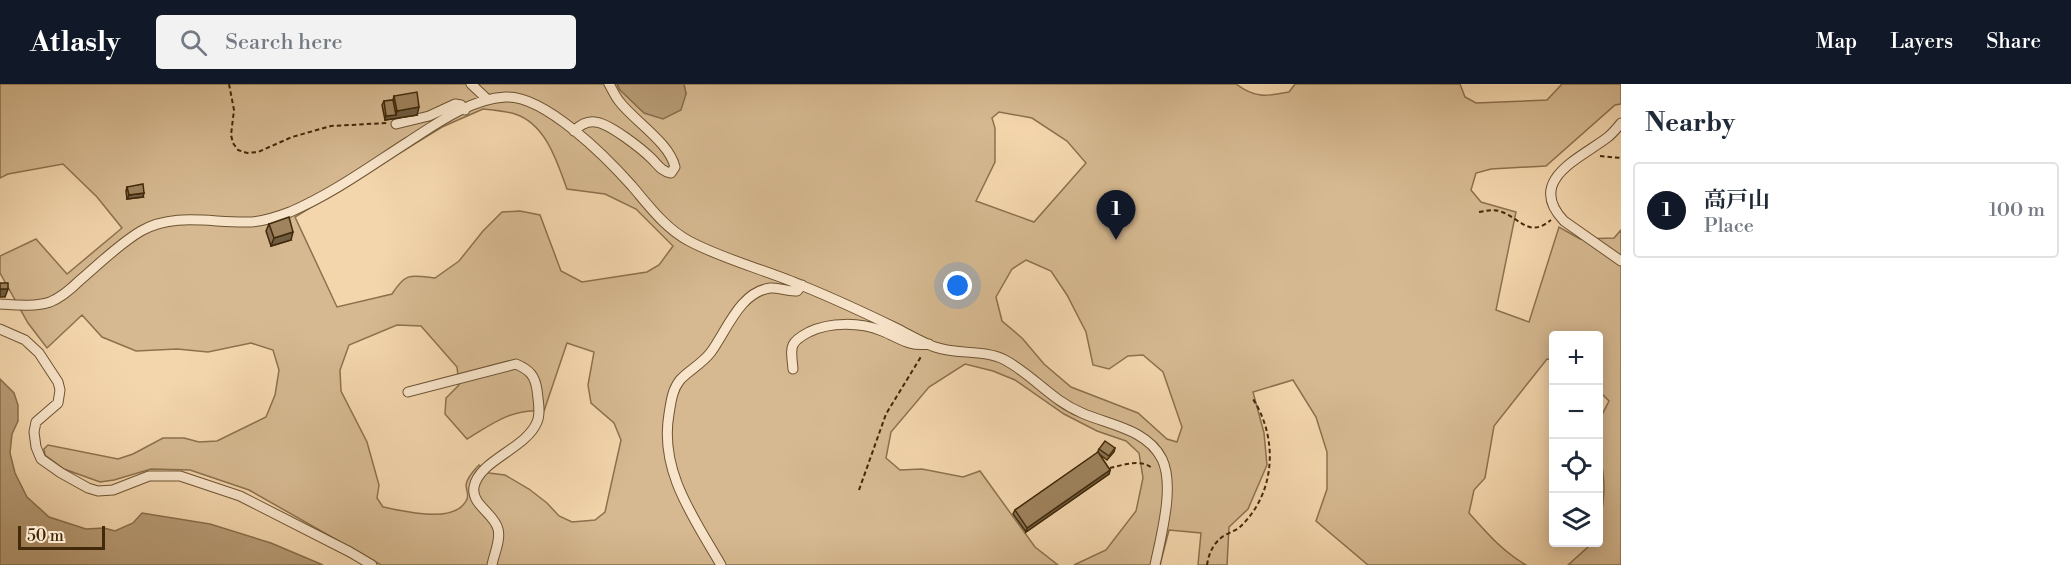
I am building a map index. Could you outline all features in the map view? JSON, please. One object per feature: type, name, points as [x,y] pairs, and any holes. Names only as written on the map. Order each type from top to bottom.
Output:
[{"type":"street","points":[[471,84],[487,99]]},
{"type":"street","points":[[574,131],[580,125],[595,122],[607,126],[631,142],[665,172],[671,173],[675,167],[673,160],[662,145],[619,102],[609,84]]},
{"type":"street","points":[[0,304],[21,306],[47,303],[64,295],[140,231],[155,225],[194,219],[249,222],[289,212],[331,191],[442,120],[487,99],[509,96],[524,99],[550,112],[574,131],[605,158],[668,226],[688,241],[802,285],[929,344],[966,354],[988,354],[1004,359],[1060,402],[1082,414],[1135,433],[1150,444],[1161,456],[1167,473],[1163,524],[1155,565]]},
{"type":"street","points":[[396,124],[429,116],[455,104],[465,110]]},
{"type":"street","points":[[1621,123],[1609,136],[1559,171],[1551,187],[1557,214],[1621,261]]},
{"type":"street","points":[[721,565],[684,501],[671,470],[666,431],[672,396],[680,380],[709,355],[747,298],[757,291],[774,288],[788,292],[797,291],[802,285]]},
{"type":"street","points":[[793,369],[791,347],[794,340],[822,326],[837,324],[879,330],[916,346],[929,344]]},
{"type":"street","points":[[0,329],[25,340],[39,353],[58,382],[60,390],[58,403],[36,422],[34,432],[36,447],[41,459],[61,473],[98,492],[113,490],[148,476],[180,476],[240,496],[372,565]]},
{"type":"street","points":[[408,392],[516,364],[528,369],[536,380],[538,422],[519,444],[480,474],[474,484],[474,494],[498,528],[499,537],[492,565]]},
{"type":"path","points":[[229,84],[234,110],[231,135],[233,143],[238,150],[247,153],[258,152],[292,137],[331,126],[396,124]]},
{"type":"path","points":[[1587,151],[1621,158]]},
{"type":"path","points":[[1479,212],[1498,211],[1530,227],[1538,228],[1557,214]]},
{"type":"path","points":[[859,490],[886,414],[929,344]]},
{"type":"path","points":[[1207,565],[1214,544],[1226,534],[1240,528],[1252,513],[1263,493],[1271,467],[1266,424],[1253,399]]},
{"type":"path","points":[[1110,468],[1139,463],[1147,464],[1155,470]]},
{"type":"shaded area","points":[[0,84],[617,84],[620,90],[686,94],[684,84],[1236,84],[1250,92],[1268,95],[1289,92],[1295,84],[1460,84],[1465,97],[1476,103],[1547,100],[1562,84],[1621,84],[1621,104],[1615,105],[1546,166],[1491,169],[1476,173],[1471,190],[1481,202],[1516,212],[1496,310],[1529,322],[1559,227],[1580,239],[1614,238],[1621,230],[1621,565],[1568,565],[1588,547],[1603,547],[1603,413],[1609,401],[1603,395],[1603,331],[1549,331],[1549,359],[1494,426],[1485,478],[1474,490],[1469,513],[1502,548],[1526,565],[1368,565],[1316,521],[1327,489],[1327,452],[1316,417],[1293,380],[1253,392],[1264,433],[1267,465],[1248,509],[1229,527],[1227,565],[1198,565],[1201,533],[1169,530],[1160,565],[1074,565],[1106,550],[1136,511],[1143,478],[1139,453],[1126,441],[1097,431],[1064,414],[1015,380],[993,371],[965,364],[929,387],[891,432],[886,458],[900,470],[922,469],[963,477],[980,471],[1035,547],[1058,565],[381,565],[249,490],[190,470],[151,469],[100,482],[64,469],[45,455],[44,449],[48,445],[118,459],[133,454],[163,438],[184,438],[199,442],[217,441],[266,417],[275,395],[279,370],[273,350],[251,343],[208,352],[177,349],[136,351],[102,337],[82,315],[47,348],[28,323],[0,273],[0,256],[36,239],[67,274],[122,228],[97,197],[63,164],[8,174],[0,178]],"holes":[[[483,109],[511,113],[526,119],[535,126],[549,145],[567,189],[605,194],[636,209],[673,246],[659,265],[647,272],[582,282],[561,271],[540,215],[520,211],[502,212],[459,261],[435,278],[420,276],[405,278],[392,294],[337,307],[295,217],[442,127]],[[999,112],[1032,118],[1067,141],[1086,163],[1034,222],[976,201],[995,162],[995,128],[992,118]],[[1026,260],[1051,271],[1067,295],[1086,332],[1093,365],[1109,369],[1128,356],[1143,355],[1163,372],[1182,427],[1177,442],[1167,439],[1138,413],[1071,387],[1044,364],[1022,338],[1002,321],[996,297],[1012,269]],[[397,325],[421,326],[457,367],[459,385],[446,398],[445,414],[467,439],[513,414],[544,411],[567,343],[594,352],[588,385],[591,403],[614,423],[621,440],[605,512],[595,520],[572,522],[559,516],[529,489],[505,475],[489,473],[479,465],[467,482],[467,499],[461,507],[452,512],[429,514],[383,507],[377,498],[379,485],[367,442],[341,391],[340,370],[349,345]]]},
{"type":"shaded area","points":[[617,84],[684,84],[686,94],[681,110],[663,119],[644,113],[620,90]]},
{"type":"shaded area","points":[[0,379],[14,393],[18,405],[18,421],[12,434],[10,453],[15,473],[27,497],[49,517],[86,529],[104,528],[115,531],[133,523],[142,513],[210,524],[271,543],[323,565],[0,565]]},
{"type":"building","points":[[417,92],[419,107],[397,111],[394,96]]},
{"type":"building","points":[[393,100],[396,115],[386,116],[384,101]]},
{"type":"building","points":[[143,184],[144,193],[129,195],[127,187]]},
{"type":"building","points":[[289,217],[293,232],[274,238],[269,224]]},
{"type":"building","points":[[0,283],[8,283],[8,289],[0,289]]},
{"type":"building","points":[[1105,441],[1115,448],[1109,456],[1099,449]]},
{"type":"building","points":[[1098,452],[1110,470],[1027,528],[1015,510]]},
{"type":"place","name":"高戸山","points":[[1116,240]]}]
